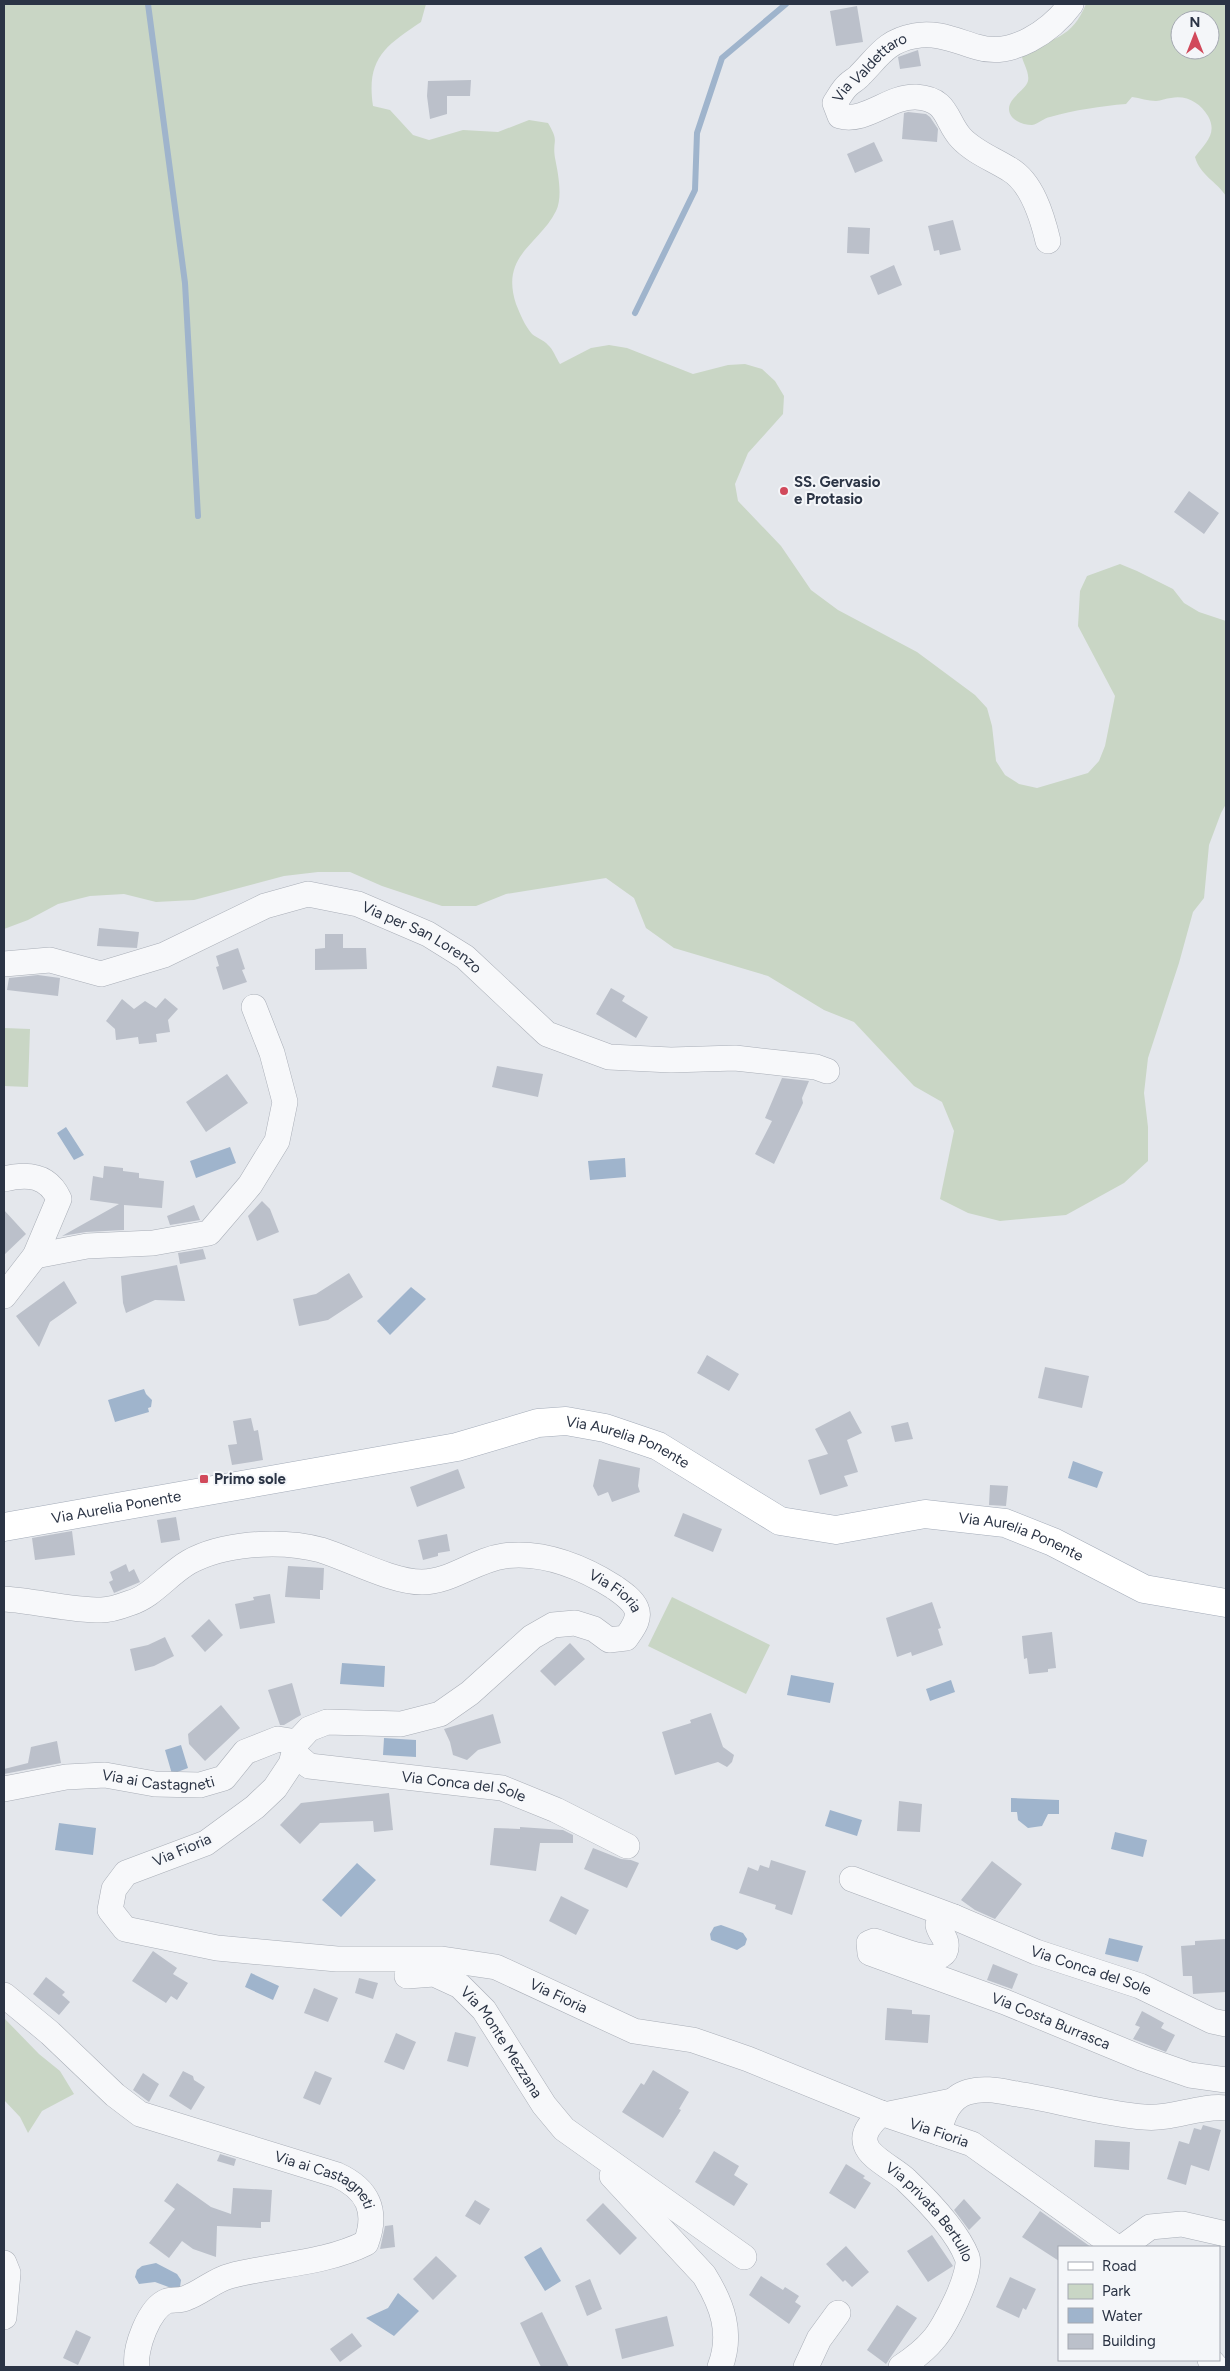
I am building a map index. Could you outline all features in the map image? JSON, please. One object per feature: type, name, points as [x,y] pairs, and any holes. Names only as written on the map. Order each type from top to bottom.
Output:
[{"type":"main road","name":"Via Aurelia Ponente","points":[[4,1527],[457,1447],[538,1423],[566,1421],[605,1428],[658,1446],[780,1521],[836,1530],[925,1514],[1005,1523],[1053,1542],[1144,1589],[1226,1603]]},
{"type":"street","name":"Via Valdettaro","points":[[1048,241],[1043,220],[1026,186],[1011,170],[987,158],[959,137],[945,110],[932,102],[918,97],[904,98],[866,114],[847,118],[840,116],[835,103],[846,86],[858,78],[874,57],[895,42],[916,35],[938,36],[992,50],[1014,46],[1034,37],[1060,18],[1071,4]]},
{"type":"street","name":"Via per San Lorenzo","points":[[4,964],[50,960],[101,974],[164,955],[265,906],[308,894],[358,904],[428,934],[465,957],[547,1034],[609,1057],[671,1060],[735,1058],[816,1067],[827,1071]]},
{"type":"street","points":[[35,1256],[87,1246],[153,1243],[209,1233],[250,1185],[277,1141],[285,1102],[272,1053],[254,1007]]},
{"type":"street","points":[[4,1179],[17,1176],[42,1178],[53,1186],[59,1199],[35,1256],[4,1296]]},
{"type":"street","name":"Via Fioria","points":[[4,1599],[103,1610],[133,1602],[161,1585],[188,1562],[219,1550],[249,1545],[283,1544],[320,1550],[386,1574],[421,1582],[448,1578],[476,1565],[504,1556],[540,1557],[573,1565],[604,1581],[623,1593],[636,1608],[637,1621],[626,1638],[609,1640],[594,1629],[575,1624],[553,1625],[532,1637],[470,1693],[440,1714],[401,1724],[327,1722],[308,1729],[296,1748],[291,1764],[275,1788],[255,1807],[206,1843],[126,1873],[114,1889],[110,1910],[125,1929],[217,1948],[337,1960],[442,1959],[496,1967],[634,2031],[693,2040],[748,2059],[883,2114],[972,2144],[1115,2246]]},
{"type":"street","name":"Via ai Castagneti","points":[[4,1789],[66,1777],[104,1775],[155,1784],[200,1786],[224,1778],[244,1752],[278,1739],[296,1748]]},
{"type":"street","name":"Via Conca del Sole","points":[[296,1748],[308,1766],[502,1788],[556,1810],[627,1846]]},
{"type":"street","name":"Via Conca del Sole","points":[[852,1880],[954,1917],[1036,1952],[1140,1986],[1212,2021],[1226,2024]]},
{"type":"street","name":"Via Costa Burrasca","points":[[954,1917],[946,1918],[938,1925],[946,1945],[944,1951],[938,1957],[930,1958],[910,1954],[881,1942],[869,1943],[870,1953],[1005,2002],[1141,2058],[1190,2075],[1226,2080]]},
{"type":"street","name":"Via Monte Mezzana","points":[[395,1959],[395,1970],[405,1976],[434,1974],[460,1986],[484,2010],[544,2105],[564,2129],[744,2257]]},
{"type":"street","name":"Via ai Castagneti","points":[[4,1995],[50,2033],[114,2095],[140,2114],[337,2175],[348,2180],[366,2197],[372,2215],[372,2227],[366,2243],[352,2250],[328,2257],[228,2276],[184,2299],[166,2301],[154,2312],[140,2340],[137,2367]]},
{"type":"street","points":[[883,2114],[952,2101],[966,2092],[986,2089],[1051,2099],[1146,2118],[1168,2117],[1226,2108]]},
{"type":"street","points":[[940,2133],[941,2120],[952,2101]]},
{"type":"street","name":"Via privata Bertullo","points":[[883,2114],[866,2130],[864,2136],[868,2150],[905,2179],[951,2230],[968,2259],[964,2282],[935,2339],[918,2356],[901,2367]]},
{"type":"street","name":"Via Monte Mezzana","points":[[600,2154],[609,2172],[704,2275],[715,2294],[722,2308],[726,2328],[725,2348],[720,2367]]},
{"type":"street","points":[[1124,2246],[1150,2227],[1182,2224],[1226,2234]]},
{"type":"street","points":[[4,2264],[8,2273],[4,2317]]},
{"type":"street","points":[[806,2367],[819,2339],[838,2313]]},
{"type":"green space","points":[[4,4],[426,4],[421,22],[397,39],[381,55],[372,76],[373,106],[390,110],[413,135],[429,140],[463,130],[498,132],[529,120],[548,123],[554,134],[554,152],[559,185],[558,205],[549,223],[517,262],[513,274],[512,287],[516,304],[529,331],[550,347],[560,364],[591,348],[609,345],[627,348],[693,374],[728,365],[745,364],[762,369],[775,381],[784,396],[783,414],[748,453],[735,484],[738,501],[781,546],[811,590],[838,610],[917,652],[975,695],[987,708],[992,726],[996,761],[1005,775],[1019,784],[1037,788],[1088,773],[1099,761],[1105,746],[1115,696],[1078,626],[1080,591],[1087,576],[1120,564],[1173,589],[1184,603],[1199,612],[1226,621],[1226,804],[1209,845],[1204,898],[1193,912],[1179,963],[1148,1058],[1144,1093],[1148,1127],[1148,1161],[1124,1183],[1066,1215],[1000,1221],[968,1213],[940,1199],[954,1131],[942,1102],[914,1086],[854,1022],[824,1010],[768,976],[674,948],[646,928],[634,898],[606,878],[506,894],[476,906],[442,906],[382,886],[350,872],[318,872],[284,876],[194,900],[156,902],[124,894],[90,896],[58,904],[28,920],[4,929]]},
{"type":"green space","points":[[1086,4],[1226,4],[1226,196],[1197,163],[1195,157],[1209,138],[1212,128],[1205,111],[1188,99],[1177,97],[1150,101],[1132,97],[1126,104],[1069,112],[1032,125],[1021,123],[1011,116],[1010,105],[1028,81],[1028,74],[1021,51],[1061,36],[1075,24]]},
{"type":"green space","points":[[4,1028],[30,1029],[28,1087],[4,1086]]},
{"type":"green space","points":[[672,1597],[770,1645],[746,1694],[648,1646]]},
{"type":"green space","points":[[4,2018],[39,2054],[60,2071],[74,2094],[42,2111],[28,2133],[20,2117],[4,2100]]},
{"type":"water","points":[[66,1127],[84,1155],[74,1160],[57,1133]]},
{"type":"water","points":[[230,1147],[236,1163],[196,1178],[190,1161]]},
{"type":"water","points":[[625,1158],[626,1177],[590,1180],[588,1161]]},
{"type":"water","points":[[411,1287],[426,1299],[390,1335],[377,1321]]},
{"type":"water","points":[[144,1389],[152,1400],[151,1407],[148,1408],[149,1412],[115,1422],[108,1400]]},
{"type":"water","points":[[1073,1461],[1103,1472],[1097,1488],[1068,1478]]},
{"type":"water","points":[[342,1663],[385,1666],[384,1687],[340,1684]]},
{"type":"water","points":[[791,1675],[834,1683],[830,1703],[787,1695]]},
{"type":"water","points":[[951,1680],[955,1692],[930,1701],[926,1689]]},
{"type":"water","points":[[384,1738],[416,1740],[416,1757],[383,1755]]},
{"type":"water","points":[[181,1745],[188,1768],[172,1774],[165,1750]]},
{"type":"water","points":[[1011,1798],[1059,1800],[1059,1814],[1048,1814],[1042,1826],[1028,1828],[1018,1820],[1017,1812],[1011,1812]]},
{"type":"water","points":[[830,1810],[862,1820],[857,1836],[825,1826]]},
{"type":"water","points":[[59,1823],[96,1828],[93,1855],[55,1850]]},
{"type":"water","points":[[1115,1832],[1147,1840],[1143,1857],[1111,1849]]},
{"type":"water","points":[[357,1863],[376,1880],[341,1917],[322,1900]]},
{"type":"water","points":[[721,1925],[743,1933],[747,1939],[745,1945],[737,1950],[711,1940],[710,1934],[714,1927]]},
{"type":"water","points":[[1109,1938],[1143,1946],[1138,1962],[1105,1954]]},
{"type":"water","points":[[251,1973],[279,1986],[273,2000],[245,1987]]},
{"type":"water","points":[[541,2247],[561,2281],[545,2291],[524,2257]]},
{"type":"water","points":[[156,2263],[177,2274],[181,2280],[180,2287],[174,2289],[155,2282],[139,2284],[135,2277],[137,2270],[142,2266]]},
{"type":"water","points":[[398,2293],[419,2311],[394,2336],[366,2318],[388,2308]]},
{"type":"building","points":[[857,6],[863,42],[836,46],[830,11]]},
{"type":"building","points":[[918,50],[921,66],[900,69],[898,57]]},
{"type":"building","points":[[471,80],[470,96],[447,96],[447,114],[430,119],[427,96],[428,81]]},
{"type":"building","points":[[904,113],[926,114],[930,117],[938,129],[937,142],[902,139]]},
{"type":"building","points":[[874,142],[883,161],[855,173],[847,154]]},
{"type":"building","points":[[953,220],[961,250],[940,255],[939,250],[934,251],[928,226]]},
{"type":"building","points":[[848,227],[870,228],[869,254],[847,253]]},
{"type":"building","points":[[894,265],[902,285],[878,295],[870,276]]},
{"type":"building","points":[[1189,491],[1219,513],[1204,534],[1174,512]]},
{"type":"building","points":[[99,928],[139,932],[137,948],[97,946]]},
{"type":"building","points":[[325,934],[343,934],[343,948],[366,948],[367,969],[315,970],[315,949],[325,948]]},
{"type":"building","points":[[238,948],[245,969],[242,970],[247,982],[223,990],[216,967],[219,966],[216,956]]},
{"type":"building","points":[[38,975],[60,978],[58,996],[7,990],[9,978]]},
{"type":"building","points":[[611,988],[625,996],[622,1001],[648,1017],[636,1038],[596,1014]]},
{"type":"building","points":[[165,998],[178,1009],[168,1020],[170,1032],[156,1034],[157,1042],[139,1044],[138,1037],[116,1040],[115,1029],[106,1021],[122,999],[134,1009],[145,1001],[156,1008]]},
{"type":"building","points":[[497,1066],[543,1074],[538,1097],[492,1087]]},
{"type":"building","points":[[227,1074],[248,1103],[206,1132],[186,1102]]},
{"type":"building","points":[[782,1078],[809,1081],[802,1098],[803,1103],[774,1164],[755,1154],[772,1121],[765,1118]]},
{"type":"building","points":[[104,1166],[123,1168],[123,1171],[139,1173],[139,1178],[164,1181],[162,1208],[124,1205],[124,1230],[86,1232],[62,1236],[119,1204],[90,1200],[93,1176],[103,1178]]},
{"type":"building","points":[[262,1201],[270,1209],[279,1232],[257,1241],[248,1216]]},
{"type":"building","points":[[194,1205],[200,1220],[170,1225],[167,1216]]},
{"type":"building","points":[[4,1210],[26,1234],[4,1255]]},
{"type":"building","points":[[203,1249],[206,1259],[180,1264],[178,1253]]},
{"type":"building","points":[[177,1265],[185,1301],[155,1300],[126,1313],[123,1303],[121,1276]]},
{"type":"building","points":[[349,1273],[363,1297],[328,1320],[299,1326],[293,1299],[316,1294]]},
{"type":"building","points":[[64,1281],[77,1303],[50,1322],[39,1347],[16,1316]]},
{"type":"building","points":[[707,1355],[739,1374],[729,1391],[697,1373]]},
{"type":"building","points":[[1045,1367],[1089,1376],[1082,1408],[1038,1398]]},
{"type":"building","points":[[850,1411],[862,1433],[847,1440],[858,1472],[844,1476],[848,1486],[820,1495],[808,1460],[828,1454],[815,1429]]},
{"type":"building","points":[[251,1418],[254,1431],[258,1430],[263,1460],[232,1465],[228,1445],[237,1444],[233,1421]]},
{"type":"building","points":[[908,1422],[913,1439],[895,1442],[891,1426]]},
{"type":"building","points":[[599,1459],[640,1468],[638,1486],[640,1492],[612,1502],[608,1492],[598,1496],[593,1486]]},
{"type":"building","points":[[458,1469],[465,1488],[417,1507],[410,1487]]},
{"type":"building","points":[[990,1485],[1008,1486],[1006,1506],[989,1505]]},
{"type":"building","points":[[683,1513],[722,1529],[713,1552],[674,1536]]},
{"type":"building","points":[[176,1517],[180,1540],[161,1543],[157,1520]]},
{"type":"building","points":[[72,1531],[75,1555],[35,1560],[32,1538]]},
{"type":"building","points":[[447,1534],[450,1551],[438,1553],[438,1556],[423,1560],[418,1540]]},
{"type":"building","points":[[126,1564],[129,1572],[134,1569],[140,1582],[114,1593],[109,1582],[113,1580],[110,1572]]},
{"type":"building","points":[[288,1566],[324,1568],[323,1590],[320,1590],[320,1599],[285,1597]]},
{"type":"building","points":[[270,1594],[275,1623],[240,1629],[235,1604],[254,1600],[253,1597]]},
{"type":"building","points":[[932,1602],[941,1628],[938,1629],[943,1645],[912,1656],[911,1652],[897,1657],[886,1618]]},
{"type":"building","points":[[209,1619],[223,1635],[205,1652],[191,1636]]},
{"type":"building","points":[[1052,1632],[1056,1668],[1048,1669],[1048,1672],[1029,1674],[1027,1658],[1024,1659],[1022,1636]]},
{"type":"building","points":[[165,1637],[174,1656],[154,1666],[135,1671],[130,1649],[148,1645]]},
{"type":"building","points":[[570,1643],[585,1659],[555,1686],[540,1671]]},
{"type":"building","points":[[292,1683],[301,1715],[284,1725],[280,1725],[268,1690]]},
{"type":"building","points":[[221,1705],[240,1728],[205,1761],[189,1744],[188,1734]]},
{"type":"building","points":[[711,1713],[723,1747],[734,1755],[732,1762],[727,1767],[718,1762],[675,1775],[662,1732],[691,1723],[690,1720]]},
{"type":"building","points":[[493,1714],[501,1743],[478,1750],[467,1760],[453,1755],[444,1729]]},
{"type":"building","points":[[57,1741],[61,1763],[4,1774],[4,1769],[28,1763],[31,1747]]},
{"type":"building","points":[[389,1793],[393,1830],[374,1832],[373,1821],[320,1823],[300,1844],[280,1825],[301,1803]]},
{"type":"building","points":[[899,1801],[922,1804],[920,1832],[897,1831]]},
{"type":"building","points":[[520,1827],[563,1830],[573,1835],[573,1843],[540,1843],[536,1871],[490,1865],[494,1828],[520,1829]]},
{"type":"building","points":[[593,1848],[621,1859],[639,1863],[627,1888],[584,1869]]},
{"type":"building","points":[[771,1860],[806,1871],[792,1915],[775,1909],[776,1905],[739,1893],[748,1867],[758,1871],[760,1865],[769,1868]]},
{"type":"building","points":[[992,1861],[1022,1884],[995,1919],[975,1910],[961,1900]]},
{"type":"building","points":[[561,1896],[589,1910],[576,1935],[549,1921]]},
{"type":"building","points":[[1226,1939],[1226,1992],[1193,1994],[1192,1976],[1183,1976],[1181,1946],[1195,1945],[1195,1941]]},
{"type":"building","points":[[153,1951],[177,1968],[173,1974],[188,1983],[177,2000],[171,1996],[166,2003],[132,1981]]},
{"type":"building","points":[[993,1964],[1018,1974],[1012,1989],[987,1980]]},
{"type":"building","points":[[46,1977],[65,1992],[62,1995],[70,2002],[59,2015],[33,1994]]},
{"type":"building","points":[[359,1978],[378,1983],[373,1999],[355,1993]]},
{"type":"building","points":[[314,1988],[338,1998],[328,2022],[304,2013]]},
{"type":"building","points":[[887,2008],[912,2010],[912,2014],[930,2015],[928,2043],[885,2040]]},
{"type":"building","points":[[1142,2011],[1164,2023],[1161,2028],[1175,2035],[1166,2052],[1133,2039],[1140,2027],[1135,2025]]},
{"type":"building","points":[[455,2032],[476,2037],[468,2067],[447,2061]]},
{"type":"building","points":[[396,2033],[416,2042],[404,2070],[384,2062]]},
{"type":"building","points":[[653,2070],[689,2092],[679,2109],[681,2110],[663,2138],[622,2112],[641,2083],[644,2085]]},
{"type":"building","points":[[183,2071],[193,2076],[194,2080],[205,2087],[191,2110],[169,2096]]},
{"type":"building","points":[[315,2071],[332,2078],[320,2105],[303,2098]]},
{"type":"building","points":[[143,2073],[159,2084],[149,2102],[133,2090]]},
{"type":"building","points":[[1203,2125],[1221,2130],[1209,2171],[1191,2165],[1186,2185],[1167,2179],[1179,2141],[1189,2144],[1194,2128],[1201,2130]]},
{"type":"building","points":[[1095,2140],[1130,2142],[1129,2170],[1094,2167]]},
{"type":"building","points":[[714,2151],[739,2166],[734,2175],[748,2184],[734,2206],[695,2182]]},
{"type":"building","points":[[220,2154],[236,2159],[234,2166],[217,2161]]},
{"type":"building","points":[[846,2164],[865,2176],[863,2178],[871,2183],[855,2209],[829,2193]]},
{"type":"building","points":[[177,2183],[211,2207],[231,2214],[233,2188],[272,2190],[270,2222],[261,2222],[261,2228],[217,2226],[216,2257],[193,2249],[182,2241],[169,2258],[149,2243],[175,2209],[164,2201]]},
{"type":"building","points":[[964,2199],[981,2218],[969,2230],[954,2210]]},
{"type":"building","points":[[475,2200],[490,2209],[480,2225],[465,2216]]},
{"type":"building","points":[[603,2203],[637,2238],[620,2255],[586,2220]]},
{"type":"building","points":[[1040,2211],[1090,2246],[1058,2246],[1058,2260],[1022,2237]]},
{"type":"building","points":[[393,2225],[395,2247],[380,2249],[385,2226]]},
{"type":"building","points":[[932,2235],[953,2266],[928,2282],[907,2251]]},
{"type":"building","points":[[846,2246],[869,2272],[852,2287],[845,2280],[843,2282],[826,2264]]},
{"type":"building","points":[[436,2256],[457,2276],[433,2300],[413,2279]]},
{"type":"building","points":[[761,2276],[783,2290],[785,2287],[799,2296],[795,2302],[801,2306],[789,2324],[749,2295]]},
{"type":"building","points":[[1010,2277],[1036,2289],[1026,2310],[1023,2308],[1019,2318],[996,2307]]},
{"type":"building","points":[[590,2279],[602,2309],[587,2316],[575,2286]]},
{"type":"building","points":[[897,2305],[917,2318],[886,2364],[867,2350]]},
{"type":"building","points":[[542,2312],[569,2367],[541,2367],[520,2323]]},
{"type":"building","points":[[667,2316],[674,2346],[622,2359],[615,2329]]},
{"type":"building","points":[[76,2330],[91,2337],[78,2365],[63,2358]]},
{"type":"building","points":[[352,2333],[362,2346],[340,2362],[330,2349]]},
{"type":"waterway","points":[[148,4],[185,283],[198,516]]},
{"type":"waterway","points":[[635,313],[695,190],[697,133],[722,58],[786,4]]},
{"type":"place","name":"SS. Gervasio e Protasio","points":[[784,491]]},
{"type":"place","name":"Primo sole","points":[[204,1479]]}]
